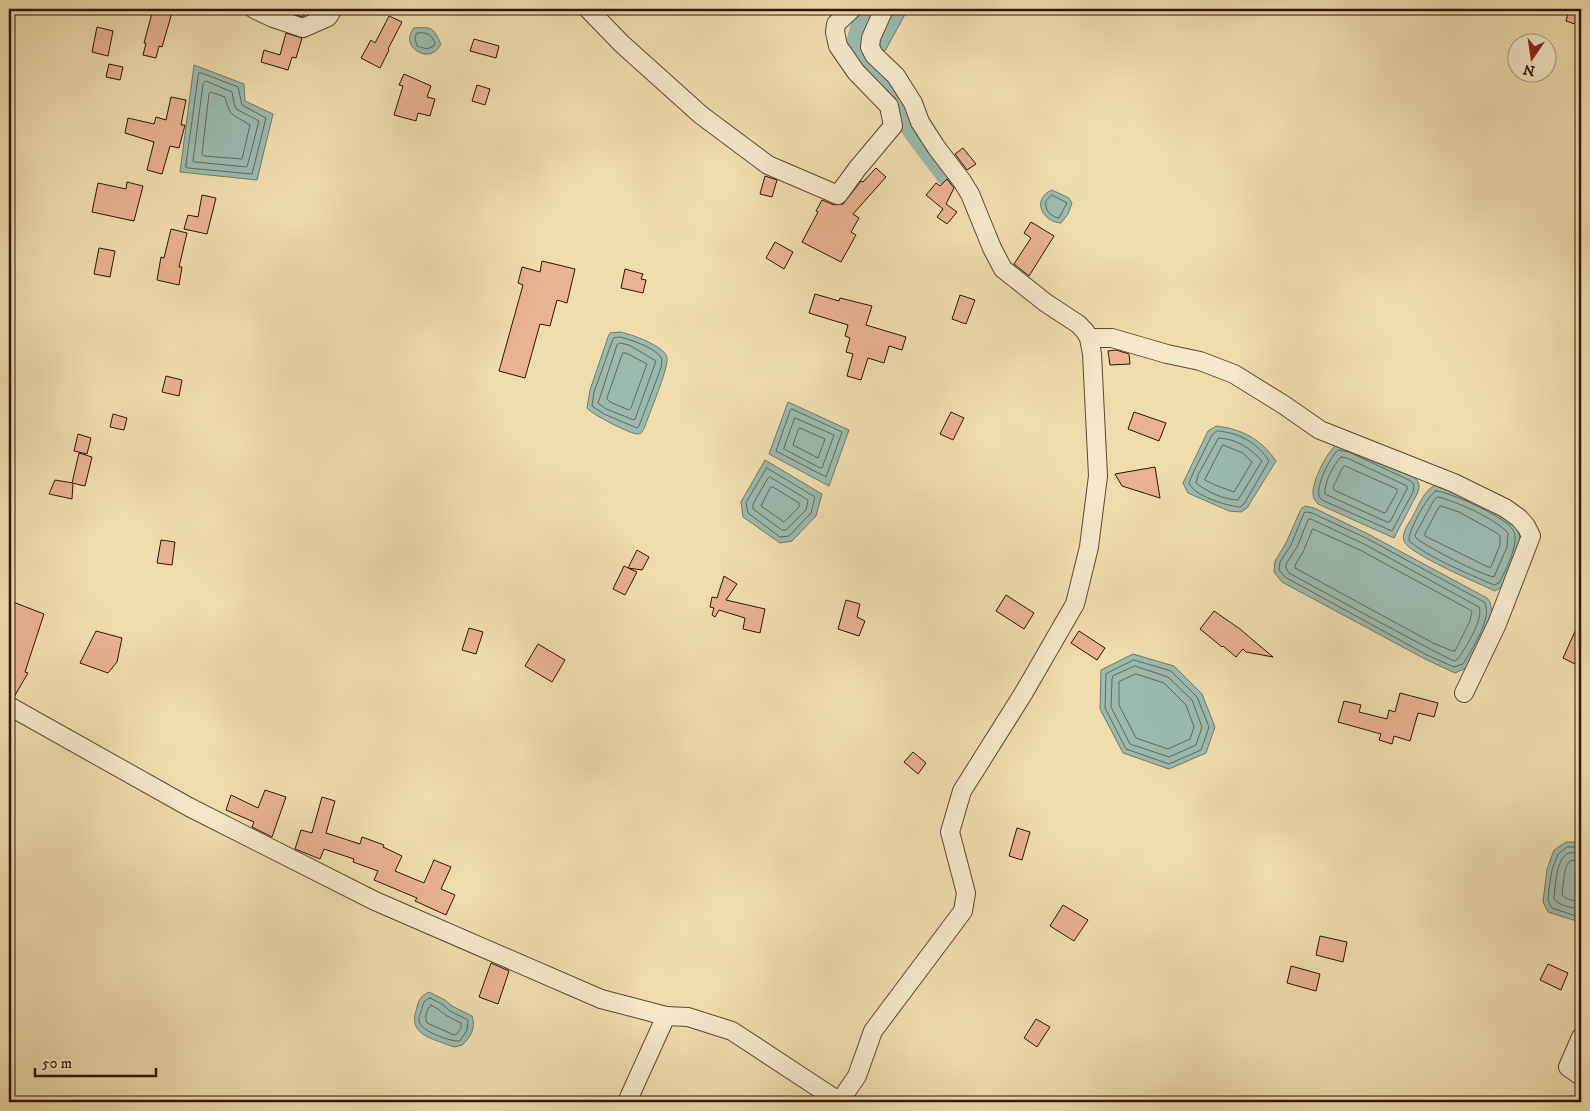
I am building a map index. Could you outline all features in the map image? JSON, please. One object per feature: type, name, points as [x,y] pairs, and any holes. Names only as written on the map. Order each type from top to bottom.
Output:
[{"type":"street","points":[[254,9],[303,28],[328,17],[333,9]]},
{"type":"street","points":[[588,9],[622,44],[701,115],[768,165],[838,195],[893,126],[889,106],[856,72],[838,46],[835,32],[836,24],[852,9]]},
{"type":"street","points":[[9,706],[189,807],[375,901],[600,999],[666,1016],[688,1017],[732,1031],[840,1102],[857,1076],[872,1031],[963,912],[966,893],[950,832],[962,791],[1024,694],[1075,604],[1089,547],[1098,476],[1092,354],[1085,331],[1003,269],[962,180],[936,147],[920,122],[913,103],[896,76],[874,55],[870,47],[873,32],[884,9]]},
{"type":"street","points":[[1088,338],[1112,338],[1167,354],[1200,361],[1234,374],[1320,430],[1454,483],[1505,508],[1519,518],[1531,536],[1497,624],[1464,693]]},
{"type":"street","points":[[627,1102],[666,1016]]},
{"type":"street","points":[[1581,1037],[1568,1067],[1581,1076]]},
{"type":"water","points":[[891,9],[908,9],[885,51],[879,49],[877,40]]},
{"type":"water","points":[[414,28],[428,28],[434,31],[441,44],[436,51],[430,54],[423,54],[413,47],[410,35]]},
{"type":"water","points":[[194,65],[244,84],[245,101],[273,114],[257,180],[180,172]]},
{"type":"water","points":[[1052,190],[1069,198],[1072,203],[1068,214],[1061,223],[1049,219],[1042,210],[1042,199]]},
{"type":"water","points":[[620,332],[654,345],[665,353],[667,357],[665,371],[658,392],[644,429],[639,434],[612,424],[587,408],[590,390],[608,337],[610,333]]},
{"type":"water","points":[[788,402],[849,430],[829,486],[769,454]]},
{"type":"water","points":[[1216,426],[1225,427],[1250,436],[1264,447],[1276,461],[1247,508],[1241,512],[1229,511],[1188,493],[1183,483],[1208,431]]},
{"type":"water","points":[[1337,444],[1413,476],[1418,482],[1417,494],[1394,538],[1318,504],[1314,499],[1313,488],[1321,467]]},
{"type":"water","points":[[765,460],[822,494],[816,516],[792,541],[780,543],[743,517],[741,502]]},
{"type":"water","points":[[1435,485],[1442,486],[1509,518],[1519,529],[1520,540],[1503,586],[1495,591],[1417,553],[1404,541],[1404,531],[1427,491]]},
{"type":"water","points":[[1305,506],[1314,508],[1368,534],[1487,598],[1492,611],[1488,628],[1466,668],[1455,673],[1425,659],[1282,582],[1274,572],[1275,561],[1286,543],[1301,509]]},
{"type":"water","points":[[1133,654],[1174,666],[1202,694],[1215,727],[1206,753],[1169,769],[1123,753],[1100,709],[1101,670]]},
{"type":"water","points":[[1566,842],[1581,843],[1580,920],[1573,920],[1548,912],[1543,902],[1547,869],[1554,850]]},
{"type":"water","points":[[429,992],[472,1016],[472,1032],[462,1045],[451,1046],[430,1038],[419,1031],[416,1026],[416,1011],[421,997]]},
{"type":"building","points":[[156,9],[173,9],[162,47],[159,46],[156,58],[143,55],[146,43],[144,43],[152,13],[155,14]]},
{"type":"building","points":[[279,9],[308,9],[302,17]]},
{"type":"building","points":[[1569,9],[1581,9],[1581,26],[1566,21]]},
{"type":"building","points":[[389,16],[402,22],[380,68],[361,58],[371,40],[375,43]]},
{"type":"building","points":[[97,27],[113,31],[108,56],[92,52]]},
{"type":"building","points":[[286,33],[302,38],[296,58],[292,57],[288,70],[261,62],[264,50],[280,55]]},
{"type":"building","points":[[474,39],[499,46],[496,58],[470,51]]},
{"type":"building","points":[[109,64],[123,67],[120,80],[106,77]]},
{"type":"building","points":[[404,74],[431,86],[427,97],[435,99],[430,116],[418,113],[416,121],[394,115],[403,86],[399,85]]},
{"type":"building","points":[[477,85],[490,89],[485,105],[472,101]]},
{"type":"building","points":[[171,97],[186,100],[181,125],[185,125],[179,148],[170,146],[162,174],[147,170],[154,142],[125,133],[128,118],[154,124],[156,117],[166,120]]},
{"type":"building","points":[[963,148],[976,164],[967,170],[955,154]]},
{"type":"building","points":[[876,168],[886,177],[853,214],[859,218],[851,232],[856,235],[841,262],[802,242],[818,212],[816,211],[822,200],[834,205],[843,204],[861,181],[863,182]]},
{"type":"building","points":[[765,176],[777,180],[772,197],[760,194]]},
{"type":"building","points":[[947,179],[954,188],[946,204],[957,212],[947,224],[937,217],[943,209],[926,195],[936,183],[940,186]]},
{"type":"building","points":[[127,182],[143,186],[134,221],[92,212],[98,183],[126,189]]},
{"type":"building","points":[[202,195],[216,198],[207,234],[184,229],[188,215],[198,217]]},
{"type":"building","points":[[1031,222],[1054,236],[1029,276],[1014,264],[1031,238],[1024,233]]},
{"type":"building","points":[[171,229],[187,233],[179,267],[182,267],[179,285],[157,280],[161,257],[164,258]]},
{"type":"building","points":[[775,242],[793,252],[784,269],[766,258]]},
{"type":"building","points":[[99,248],[115,251],[110,277],[94,274]]},
{"type":"building","points":[[542,261],[575,269],[567,303],[557,300],[550,326],[540,324],[525,378],[499,371],[523,285],[518,283],[522,267],[540,272]]},
{"type":"building","points":[[625,269],[643,274],[641,279],[646,280],[643,293],[621,288]]},
{"type":"building","points":[[815,294],[839,301],[840,298],[872,306],[866,325],[906,337],[902,350],[889,346],[884,363],[868,358],[861,380],[847,376],[853,354],[846,352],[850,338],[845,336],[848,325],[809,313]]},
{"type":"building","points":[[960,295],[975,300],[966,324],[952,319]]},
{"type":"building","points":[[1116,350],[1129,354],[1130,364],[1110,365],[1108,351]]},
{"type":"building","points":[[166,376],[182,380],[179,396],[162,392]]},
{"type":"building","points":[[951,412],[964,418],[953,440],[940,434]]},
{"type":"building","points":[[1134,412],[1166,423],[1159,441],[1128,429]]},
{"type":"building","points":[[113,414],[127,418],[124,430],[110,427]]},
{"type":"building","points":[[78,434],[91,438],[87,454],[74,451]]},
{"type":"building","points":[[79,453],[92,457],[85,486],[72,483]]},
{"type":"building","points":[[1155,467],[1160,498],[1122,486],[1115,474]]},
{"type":"building","points":[[55,480],[73,483],[72,499],[49,494]]},
{"type":"building","points":[[161,540],[175,542],[172,565],[157,563]]},
{"type":"building","points":[[637,550],[649,557],[642,570],[628,568]]},
{"type":"building","points":[[624,566],[637,572],[625,595],[613,589]]},
{"type":"building","points":[[724,576],[737,584],[726,600],[765,609],[760,633],[743,629],[745,618],[719,610],[715,617],[712,615],[714,608],[710,607],[712,597],[717,598]]},
{"type":"building","points":[[1006,595],[1034,613],[1024,629],[996,611]]},
{"type":"building","points":[[846,600],[860,604],[857,617],[865,621],[859,636],[838,629]]},
{"type":"building","points":[[13,602],[44,614],[25,672],[28,673],[14,697],[9,695],[9,615]]},
{"type":"building","points":[[1214,611],[1240,629],[1273,657],[1246,652],[1243,649],[1236,657],[1222,647],[1200,629]]},
{"type":"building","points":[[1581,618],[1581,667],[1563,658]]},
{"type":"building","points":[[469,628],[483,632],[476,654],[462,650]]},
{"type":"building","points":[[96,631],[122,638],[117,662],[108,673],[80,663]]},
{"type":"building","points":[[1079,631],[1105,648],[1097,660],[1071,643]]},
{"type":"building","points":[[538,644],[565,660],[552,682],[525,666]]},
{"type":"building","points":[[1400,693],[1438,703],[1434,717],[1418,713],[1410,741],[1394,736],[1392,744],[1379,740],[1381,734],[1338,722],[1344,701],[1361,705],[1359,712],[1387,719],[1389,710],[1395,712]]},
{"type":"building","points":[[913,752],[926,763],[918,774],[904,762]]},
{"type":"building","points":[[265,790],[286,797],[272,837],[252,827],[254,822],[226,810],[231,795],[258,808]]},
{"type":"building","points":[[322,797],[335,801],[326,833],[360,844],[362,837],[384,845],[383,847],[402,856],[395,871],[424,883],[434,860],[451,867],[441,889],[455,895],[446,915],[415,901],[417,898],[374,880],[378,871],[353,862],[354,859],[324,849],[320,859],[295,849],[301,830],[312,833]]},
{"type":"building","points":[[1017,828],[1030,832],[1022,860],[1009,856]]},
{"type":"building","points":[[1063,905],[1088,920],[1074,941],[1050,926]]},
{"type":"building","points":[[1320,936],[1347,942],[1343,962],[1316,955]]},
{"type":"building","points":[[491,963],[509,971],[498,1004],[479,997]]},
{"type":"building","points":[[1548,964],[1568,973],[1561,990],[1540,980]]},
{"type":"building","points":[[1291,966],[1320,974],[1316,991],[1287,983]]},
{"type":"building","points":[[1036,1019],[1050,1027],[1037,1047],[1024,1038]]},
{"type":"waterway","points":[[868,9],[860,25],[855,42],[859,53],[888,87],[899,105],[902,117],[946,177]]}]
